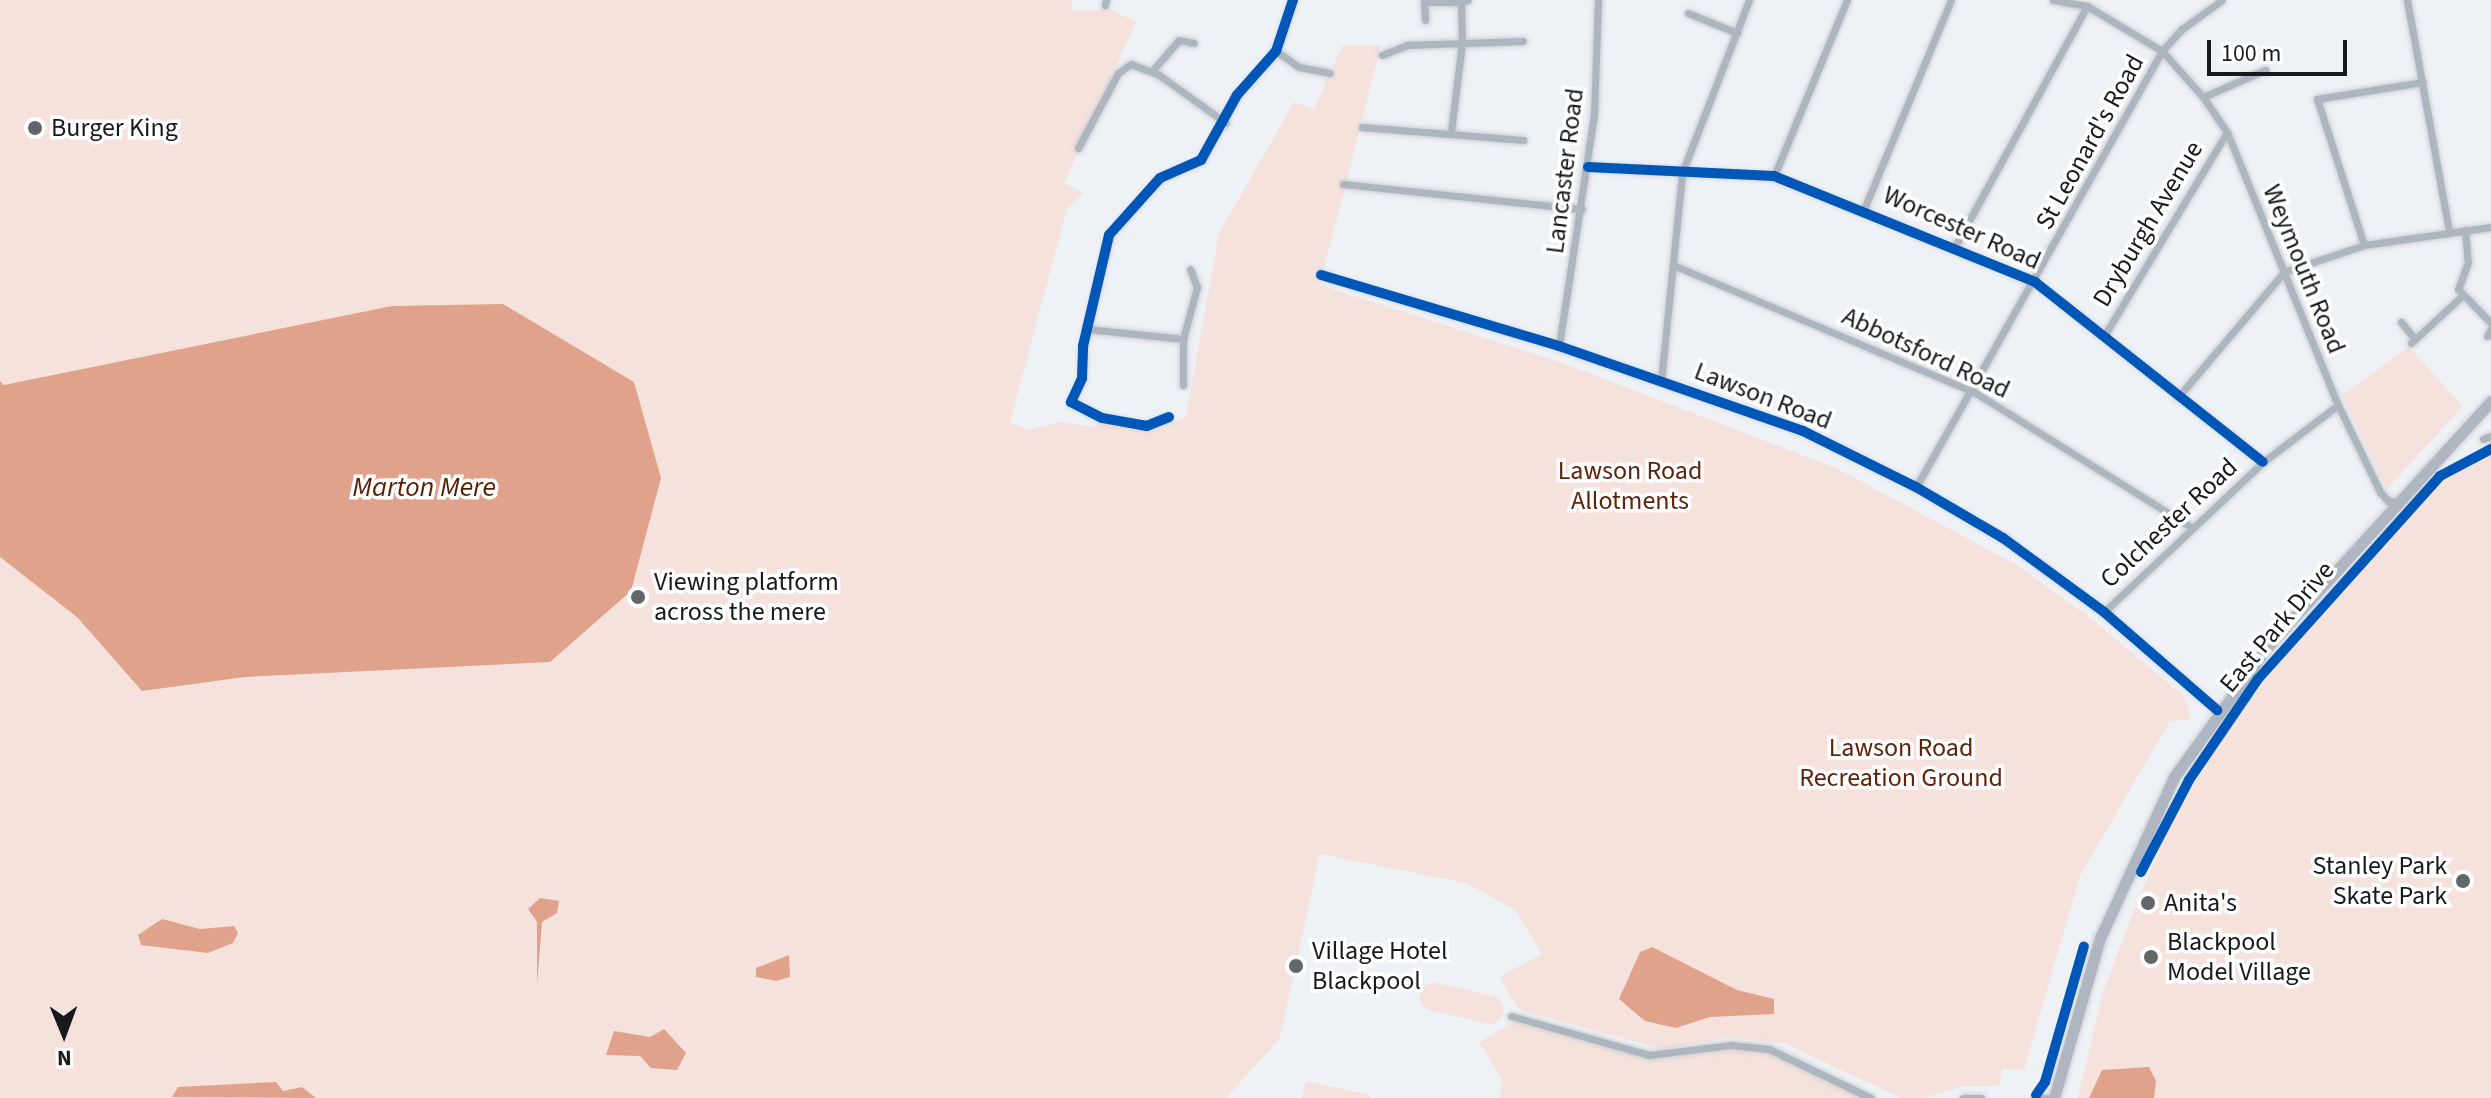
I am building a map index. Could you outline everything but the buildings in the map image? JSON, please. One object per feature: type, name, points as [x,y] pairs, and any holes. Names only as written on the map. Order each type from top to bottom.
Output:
[{"type":"main road","name":"East Park Drive","points":[[2052,1098],[2096,950],[2126,872],[2174,777],[2217,710],[2313,594],[2491,401]]},
{"type":"street","points":[[1169,417],[1147,426],[1102,418],[1071,402],[1082,378],[1087,329],[1109,235],[1160,178],[1201,160],[1226,123],[1237,95],[1276,51],[1293,0]]},
{"type":"street","name":"Lancaster Road","points":[[1559,346],[1588,167],[1600,42],[1598,0]]},
{"type":"street","points":[[1661,381],[1682,173],[1749,0]]},
{"type":"street","points":[[1774,176],[1847,0]]},
{"type":"street","points":[[1864,209],[1951,0]]},
{"type":"street","points":[[1954,248],[2087,6],[2053,0]]},
{"type":"street","name":"St Leonard's Road","points":[[1916,487],[1974,392],[2162,51],[2182,29],[2222,0]]},
{"type":"street","points":[[2407,0],[2449,232]]},
{"type":"street","points":[[1425,20],[1424,1],[1464,1],[1451,132]]},
{"type":"street","name":"Weymouth Road","points":[[2087,6],[2162,51],[2203,97],[2227,132],[2338,405],[2383,498],[2400,502]]},
{"type":"street","points":[[1688,13],[1737,33]]},
{"type":"street","points":[[1152,71],[1179,40],[1194,43]]},
{"type":"street","points":[[1382,55],[1407,45],[1523,41]]},
{"type":"street","points":[[1276,51],[1299,67],[1329,73]]},
{"type":"street","points":[[1078,148],[1118,73],[1133,64],[1152,71],[1226,123]]},
{"type":"street","points":[[2203,97],[2265,70]]},
{"type":"street","points":[[2364,245],[2317,99],[2423,82]]},
{"type":"street","points":[[1362,127],[1437,136],[1451,132],[1523,140]]},
{"type":"street","name":"Dryburgh Avenue","points":[[2104,336],[2227,132]]},
{"type":"street","name":"Worcester Road","points":[[1588,167],[1774,176],[1864,209],[2035,282],[2263,462]]},
{"type":"street","points":[[1343,184],[1582,209]]},
{"type":"street","points":[[2178,397],[2284,272],[2364,245],[2491,227]]},
{"type":"street","points":[[2465,230],[2468,262],[2459,284],[2462,296],[2491,323]]},
{"type":"street","name":"Abbotsford Road","points":[[1673,265],[1974,392],[2191,527]]},
{"type":"street","points":[[1183,385],[1183,339],[1197,287],[1190,269]]},
{"type":"street","name":"Lawson Road","points":[[1321,275],[1559,346],[1803,431],[1916,487],[2003,538],[2104,612],[2217,710]]},
{"type":"street","points":[[2401,322],[2413,341],[2462,296]]},
{"type":"street","points":[[1087,329],[1183,339]]},
{"type":"street","name":"Colchester Road","points":[[2104,612],[2263,462],[2338,405]]},
{"type":"street","points":[[1511,1016],[1649,1055],[1731,1045],[1769,1049],[1871,1098]]},
{"type":"street","points":[[1963,1098],[1981,1098]]},
{"type":"street","points":[[2037,1098],[2052,1098]]},
{"type":"green space","points":[[0,0],[1071,0],[1073,11],[1110,9],[1136,22],[1064,183],[1084,193],[1067,209],[1010,422],[1029,430],[1059,422],[1095,427],[1102,418],[1153,424],[1154,430],[1186,417],[1219,233],[1294,102],[1314,109],[1342,46],[1381,45],[1320,285],[1563,363],[1836,468],[2017,565],[2092,619],[2185,697],[2191,720],[2170,721],[2080,876],[2024,1070],[2002,1069],[1999,1086],[1964,1086],[1924,1098],[1901,1098],[1786,1044],[1728,1037],[1663,1049],[1519,1010],[1499,977],[1542,954],[1515,910],[1466,883],[1320,854],[1280,1038],[1226,1098],[0,1098]]},
{"type":"green space","points":[[2409,347],[2463,406],[2387,489],[2342,395]]},
{"type":"green space","points":[[2491,451],[2491,1098],[2078,1098],[2103,992],[2134,910],[2173,818],[2236,717],[2325,605],[2448,475]]},
{"type":"green space","points":[[1432,982],[1498,997],[1504,1007],[1501,1019],[1492,1025],[1426,1009],[1419,999],[1421,988]]},
{"type":"green space","points":[[1516,1021],[1665,1056],[1714,1048],[1769,1049],[1871,1098],[1500,1098],[1502,1080],[1479,1042]]},
{"type":"green space","points":[[1306,1081],[1370,1095],[1370,1098],[1302,1098]]},
{"type":"water","name":"Marton Mere","points":[[503,304],[634,382],[661,478],[631,591],[550,662],[245,677],[142,691],[77,617],[0,557],[0,381],[4,385],[392,306]]},
{"type":"water","points":[[540,898],[559,901],[557,913],[542,922],[537,984],[537,922],[528,909]]},
{"type":"water","points":[[162,919],[200,929],[234,926],[238,933],[233,943],[208,953],[141,945],[138,935]]},
{"type":"water","points":[[1652,947],[1737,990],[1774,999],[1774,1014],[1710,1017],[1676,1028],[1645,1021],[1619,999],[1640,952]]},
{"type":"water","points":[[789,955],[790,977],[776,981],[756,977],[756,968]]},
{"type":"water","points":[[664,1029],[686,1053],[677,1070],[651,1068],[640,1056],[606,1055],[614,1031],[650,1037]]},
{"type":"water","points":[[2149,1067],[2156,1081],[2154,1098],[2089,1098],[2102,1070]]},
{"type":"water","points":[[276,1082],[283,1091],[302,1087],[316,1098],[172,1097],[178,1087]]},
{"type":"cycle path","points":[[1169,417],[1147,426],[1102,418],[1071,402],[1082,378],[1083,346],[1109,235],[1160,178],[1201,160],[1237,95],[1276,51],[1293,0]]},
{"type":"cycle path","points":[[1588,167],[1774,176],[2035,282],[2263,462]]},
{"type":"cycle path","points":[[1321,275],[1559,346],[1803,431],[1916,487],[2003,538],[2104,612],[2217,710]]},
{"type":"cycle path","points":[[2141,872],[2189,780],[2258,679],[2440,476],[2491,449]]},
{"type":"cycle path","points":[[2036,1095],[2045,1082],[2084,946]]},
{"type":"place","name":"Burger King","points":[[35,128]]},
{"type":"place","name":"Viewing platform across the mere","points":[[638,597]]},
{"type":"place","name":"Stanley Park Skate Park","points":[[2463,881]]},
{"type":"place","name":"Anita's","points":[[2148,903]]},
{"type":"place","name":"Blackpool Model Village","points":[[2151,957]]},
{"type":"place","name":"Village Hotel Blackpool","points":[[1296,966]]},
{"type":"park label","name":"Lawson Road Allotments","points":[[1630,486]]},
{"type":"park label","name":"Lawson Road Recreation Ground","points":[[1901,763]]}]
